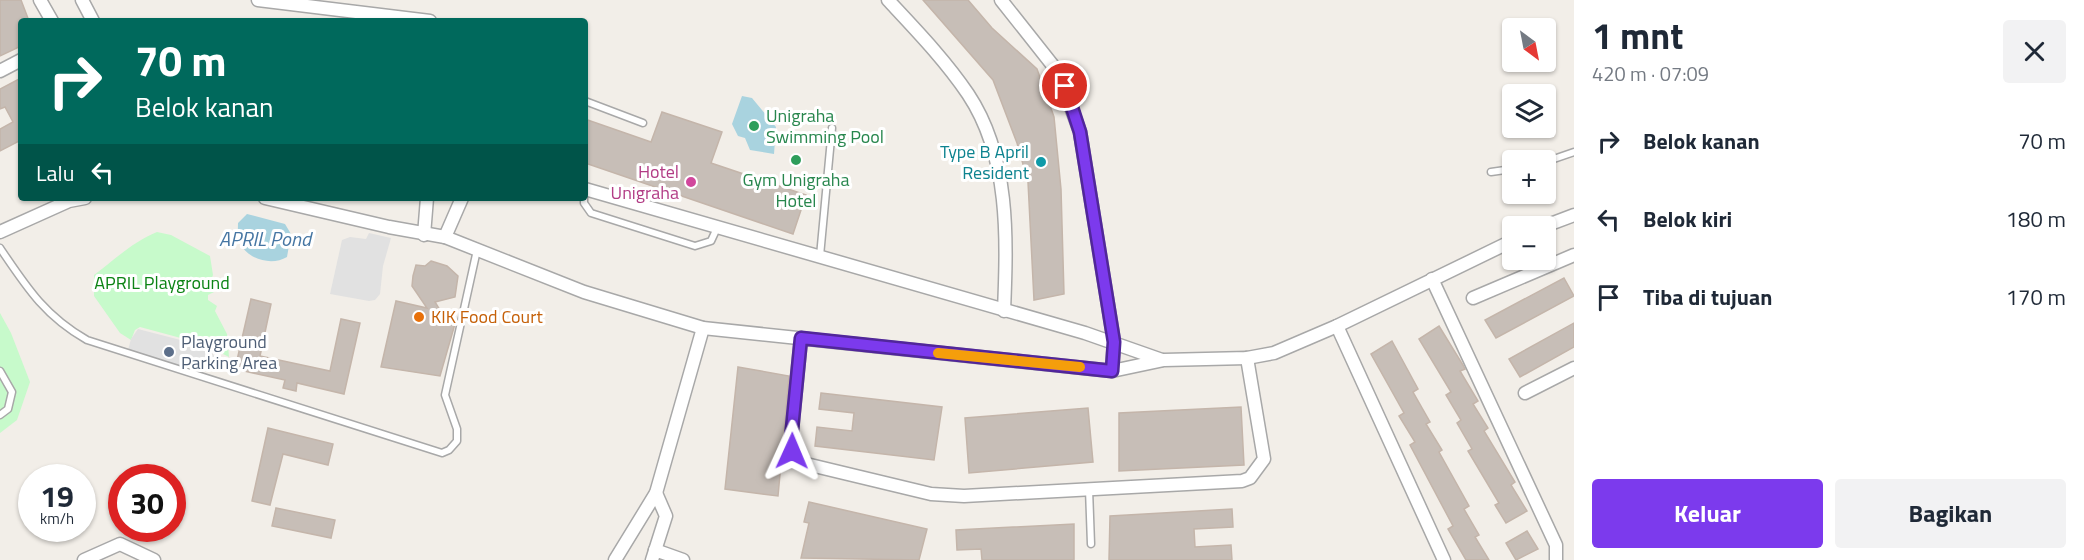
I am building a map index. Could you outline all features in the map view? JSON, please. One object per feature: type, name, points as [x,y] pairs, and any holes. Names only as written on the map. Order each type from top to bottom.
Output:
[{"type":"street","points":[[40,0],[50,18]]},
{"type":"street","points":[[82,0],[91,18]]},
{"type":"street","points":[[258,0],[405,18]]},
{"type":"street","points":[[888,0],[929,44],[968,95],[985,129],[1004,202],[1007,242],[1004,311]]},
{"type":"street","points":[[1001,0],[1058,72],[1077,120],[1114,342],[1112,371]]},
{"type":"street","points":[[0,71],[18,62]]},
{"type":"street","points":[[588,190],[1114,342],[1164,360]]},
{"type":"street","points":[[0,232],[66,201]]},
{"type":"street","points":[[278,201],[424,235],[445,237],[584,292],[703,328],[1112,371],[1164,360],[1246,358],[1274,353],[1337,326],[1502,245]]},
{"type":"street","points":[[424,235],[427,201]]},
{"type":"street","points":[[445,237],[461,201]]},
{"type":"street","points":[[1556,222],[1574,215]]},
{"type":"street","points":[[1473,298],[1574,255]]},
{"type":"street","points":[[1432,279],[1556,545],[1556,560]]},
{"type":"street","points":[[1337,326],[1444,560]]},
{"type":"street","points":[[615,560],[656,494],[703,328]]},
{"type":"street","points":[[801,338],[791,439],[792,451],[802,463],[931,494],[964,496],[1242,481],[1250,478],[1264,459],[1246,358]]},
{"type":"street","points":[[1525,393],[1574,368]]},
{"type":"street","points":[[656,494],[666,516],[654,555],[683,560]]},
{"type":"street","points":[[84,560],[120,544],[154,560]]},
{"type":"lane","points":[[588,102],[643,123]]},
{"type":"lane","points":[[820,257],[832,128]]},
{"type":"lane","points":[[1556,158],[1574,152]]},
{"type":"lane","points":[[1491,172],[1502,170]]},
{"type":"lane","points":[[584,201],[591,213],[695,246],[711,241],[717,228]]},
{"type":"lane","points":[[0,248],[37,300],[61,325],[87,340],[442,453],[449,450],[457,441],[457,429],[445,395],[477,250]]},
{"type":"lane","points":[[0,371],[12,392],[8,409],[0,415]]},
{"type":"lane","points":[[1089,489],[1090,544]]},
{"type":"green space","name":"APRIL Playground","points":[[157,232],[171,235],[210,256],[213,275],[209,285],[214,292],[208,295],[208,300],[217,306],[215,311],[227,334],[229,357],[203,344],[140,327],[135,330],[131,340],[120,333],[94,296],[94,275],[132,246]]},
{"type":"green space","points":[[0,313],[11,333],[30,382],[17,420],[0,433]]},
{"type":"shaded area","points":[[369,233],[391,238],[383,266],[380,294],[375,300],[369,301],[330,294],[342,240],[350,237],[366,239]]},
{"type":"shaded area","name":"Playground Parking Area","points":[[138,329],[209,349],[214,356],[213,362],[204,365],[201,378],[127,354],[131,339]]},
{"type":"water","name":"Unigraha Swimming Pool","points":[[742,96],[752,98],[776,127],[774,154],[750,150],[745,138],[738,136],[732,124]]},
{"type":"water","name":"APRIL Pond","points":[[247,214],[285,224],[291,234],[287,257],[274,261],[261,260],[244,249],[238,238],[238,223]]},
{"type":"building","points":[[0,0],[21,0],[28,18],[18,18],[18,47],[0,56]]},
{"type":"building","name":"Type B April Resident","points":[[923,0],[968,0],[992,28],[1037,69],[1054,117],[1061,189],[1064,294],[1034,300],[1028,182],[1017,143],[993,80]]},
{"type":"building","points":[[18,80],[18,142],[0,151],[0,129],[13,122],[5,107],[0,109],[0,89]]},
{"type":"building","points":[[662,112],[722,132],[711,163],[806,195],[793,234],[588,164],[588,120],[651,142]]},
{"type":"building","name":"KIK Food Court","points":[[431,261],[447,266],[458,276],[455,297],[435,302],[446,320],[455,324],[440,376],[381,367],[396,301],[427,308],[412,286],[416,265],[425,266]]},
{"type":"building","points":[[1564,278],[1574,296],[1496,338],[1485,320]]},
{"type":"building","points":[[251,299],[271,304],[260,356],[330,371],[341,319],[360,323],[344,394],[297,383],[296,391],[283,388],[285,380],[235,369]]},
{"type":"building","points":[[1574,323],[1574,347],[1520,377],[1509,359]]},
{"type":"building","points":[[1439,326],[1465,369],[1460,371],[1478,401],[1473,404],[1488,428],[1484,431],[1515,482],[1511,485],[1527,511],[1506,523],[1495,505],[1499,503],[1468,451],[1472,449],[1457,423],[1461,420],[1446,395],[1451,392],[1419,339]]},
{"type":"building","points":[[1392,341],[1418,389],[1413,392],[1430,422],[1426,424],[1442,450],[1439,452],[1469,506],[1464,509],[1479,535],[1475,537],[1489,560],[1466,560],[1448,529],[1453,526],[1410,445],[1415,442],[1399,416],[1404,413],[1371,354]]},
{"type":"building","points":[[738,367],[789,376],[778,496],[725,489]]},
{"type":"building","points":[[821,393],[942,407],[934,460],[815,446],[817,427],[852,431],[854,413],[819,409]]},
{"type":"building","points":[[1241,407],[1244,465],[1119,471],[1119,413]]},
{"type":"building","points":[[1088,408],[1093,462],[969,473],[965,418]]},
{"type":"building","points":[[268,428],[333,444],[328,465],[283,454],[270,505],[252,501]]},
{"type":"building","points":[[809,502],[927,529],[919,560],[801,558],[809,523],[804,522]]},
{"type":"building","points":[[276,508],[335,520],[331,538],[272,526]]},
{"type":"building","points":[[1232,509],[1233,527],[1194,529],[1195,547],[1231,545],[1232,560],[1109,560],[1110,516]]},
{"type":"building","points":[[1074,524],[1074,560],[982,560],[981,549],[957,550],[956,530]]},
{"type":"building","points":[[1527,531],[1538,549],[1516,560],[1506,543]]},
{"type":"slow traffic","points":[[938,353],[1080,367]]},
{"type":"place","name":"Unigraha Swimming Pool","points":[[754,126]]},
{"type":"place","name":"Gym Unigraha Hotel","points":[[796,160]]},
{"type":"place","name":"Type B April Resident","points":[[1041,162]]},
{"type":"place","name":"Hotel Unigraha","points":[[691,182]]},
{"type":"place","name":"KIK Food Court","points":[[419,317]]},
{"type":"place","name":"Playground Parking Area","points":[[169,352]]},
{"type":"route","points":[[792,451],[791,439],[801,338],[1112,371],[1114,342],[1080,132],[1065,86]]}]
